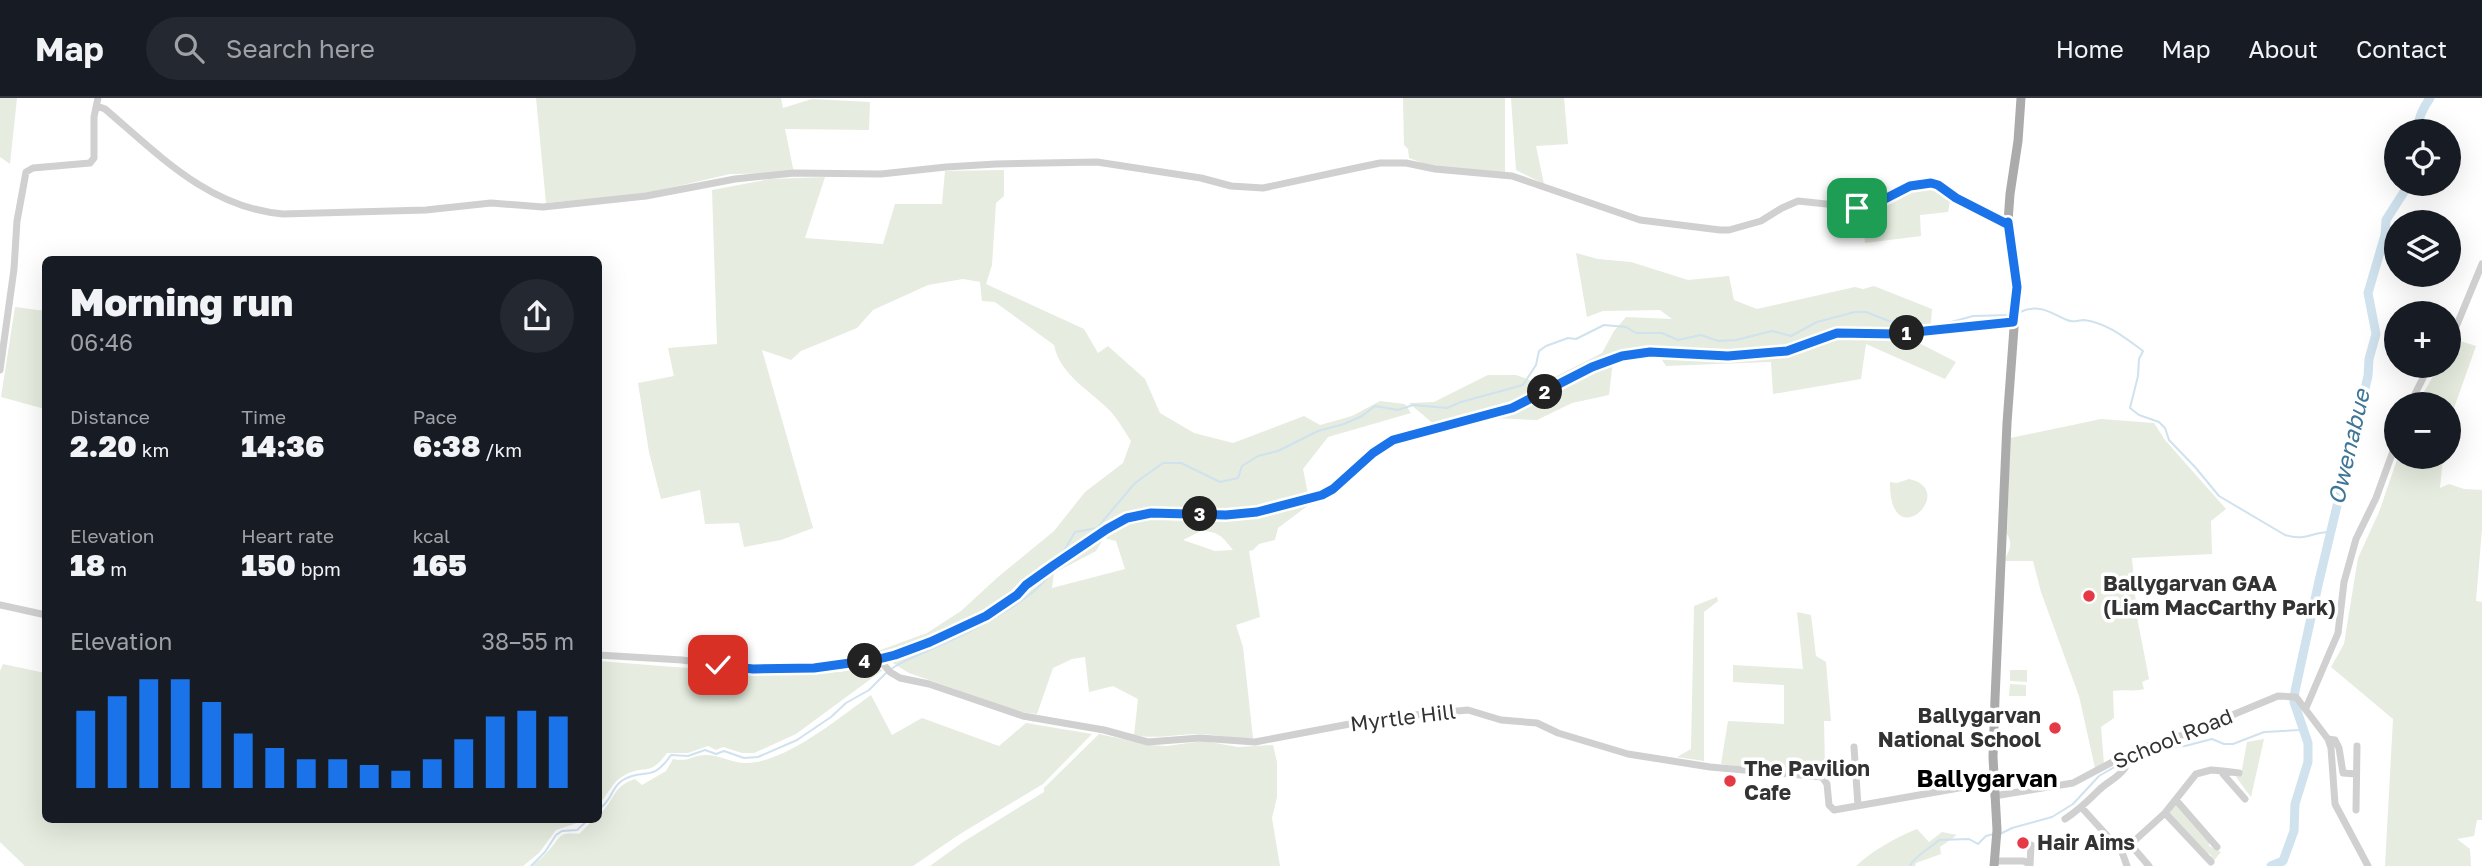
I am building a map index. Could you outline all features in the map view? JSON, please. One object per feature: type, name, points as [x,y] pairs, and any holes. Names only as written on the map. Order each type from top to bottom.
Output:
[{"type":"main road","points":[[1994,864],[1995,699],[2017,287],[2008,222],[2021,98]]},
{"type":"street","points":[[0,370],[14,269],[17,221],[26,172],[33,168],[90,163],[94,158],[94,117],[97,102],[182,173],[220,198],[261,212],[283,214],[426,210],[491,203],[543,207],[646,196],[734,179],[794,173],[881,174],[996,164],[1097,162],[1201,178],[1231,186],[1263,188],[1380,163],[1406,163],[1435,169],[1512,176],[1640,220],[1720,230],[1761,221],[1798,201],[1864,208],[1921,183],[1938,185],[1956,198],[2005,223],[2008,222]]},
{"type":"street","points":[[2461,315],[2482,264]]},
{"type":"street","points":[[602,655],[767,669],[814,668],[879,659],[930,642],[978,620],[1005,604],[1107,529],[1138,515],[1238,514],[1322,495],[1393,440],[1512,408],[1592,367],[1622,356],[1664,351],[1711,356],[1751,355],[1800,348],[1837,333],[1896,334],[2014,317]]},
{"type":"street","points":[[2306,708],[2338,633],[2344,582],[2356,539],[2386,469]]},
{"type":"street","points":[[0,605],[42,614]]},
{"type":"street","name":"Myrtle Hill","points":[[879,659],[888,671],[908,680],[929,684],[1023,716],[1104,730],[1148,741],[1200,738],[1255,742],[1381,718],[1468,710],[1501,720],[1537,723],[1558,733],[1628,754],[1710,767],[1822,777],[1827,784],[1831,808],[1837,810],[1993,782]]},
{"type":"street","name":"School Road","points":[[1994,796],[2073,783],[2135,750],[2189,733],[2278,696],[2297,697],[2328,739],[2335,740],[2343,773],[2356,774]]},
{"type":"street","points":[[2328,739],[2335,804],[2368,866]]},
{"type":"street","points":[[2356,810],[2357,746]]},
{"type":"street","points":[[1854,747],[1858,806]]},
{"type":"street","points":[[2122,852],[2165,813],[2196,774],[2211,769],[2239,773]]},
{"type":"street","points":[[2066,819],[2082,808],[2100,788],[2121,771]]},
{"type":"street","points":[[2224,771],[2223,774],[2244,795]]},
{"type":"street","points":[[2165,813],[2212,851],[2176,800]]},
{"type":"street","points":[[2082,808],[2122,852],[2127,866]]},
{"type":"street","points":[[1994,864],[2024,861],[2029,865],[2031,845]]},
{"type":"street","points":[[2131,845],[2149,866]]},
{"type":"shaded area","points":[[0,98],[17,98],[10,164],[0,157]]},
{"type":"shaded area","points":[[536,98],[781,98],[783,108],[812,99],[870,102],[869,130],[785,129],[794,173],[730,174],[648,193],[546,203]]},
{"type":"shaded area","points":[[1403,98],[1505,98],[1505,172],[1433,167],[1409,158],[1408,149],[1404,145]]},
{"type":"shaded area","points":[[1511,98],[1564,98],[1568,144],[1536,146],[1544,184],[1516,170]]},
{"type":"shaded area","points":[[1004,170],[1004,196],[996,203],[992,265],[986,284],[1084,329],[1098,353],[1108,346],[1145,379],[1160,413],[1194,433],[1233,443],[1304,416],[1320,425],[1352,416],[1380,401],[1405,404],[1411,413],[1328,437],[1303,469],[1310,504],[1278,528],[1275,540],[1259,544],[1249,551],[1260,617],[1236,625],[1243,647],[1253,738],[1202,734],[1152,737],[1134,735],[1138,699],[1113,686],[1089,692],[1085,657],[1072,659],[1053,668],[1037,714],[1020,712],[909,673],[875,652],[927,633],[961,611],[1054,531],[1085,492],[1123,463],[1131,441],[1112,413],[1070,375],[1054,345],[995,302],[982,301],[980,282],[963,279],[928,285],[873,310],[857,328],[801,351],[791,360],[762,350],[813,528],[781,540],[744,547],[739,523],[705,524],[700,490],[661,499],[649,452],[638,383],[674,376],[668,348],[717,344],[712,190],[770,179],[825,177],[805,238],[883,244],[895,204],[942,204],[945,171]],"holes":[[[1201,531],[1220,536],[1233,550],[1215,551],[1183,540]],[[1104,538],[1116,541],[1125,569],[1052,588],[1054,573],[1096,551]]]},
{"type":"shaded area","points":[[1924,185],[1938,187],[1951,196],[1948,212],[1920,215],[1921,236],[1865,243],[1863,224],[1871,223],[1869,209],[1906,190],[1916,191]]},
{"type":"shaded area","points":[[1576,253],[1598,259],[1631,262],[1688,280],[1729,276],[1734,300],[1757,309],[1855,287],[1863,289],[1874,286],[1932,309],[1930,335],[1915,337],[1915,341],[1956,362],[1945,379],[1866,344],[1861,379],[1773,394],[1771,362],[1666,366],[1654,347],[1618,351],[1612,369],[1609,395],[1572,403],[1537,420],[1495,418],[1443,432],[1409,403],[1434,402],[1488,375],[1516,375],[1541,384],[1602,353],[1614,331],[1626,317],[1672,319],[1660,310],[1603,311],[1587,317]]},
{"type":"shaded area","points":[[15,307],[42,311],[42,408],[1,397]]},
{"type":"shaded area","points":[[2461,341],[2476,346],[2460,392],[2424,392],[2432,378],[2461,378]]},
{"type":"shaded area","name":"Ballygarvan GAA (Liam MacCarthy Park)","points":[[2101,419],[2154,423],[2165,440],[2226,509],[2211,521],[2212,554],[2132,558],[2137,617],[2149,679],[2142,682],[2144,689],[2113,691],[2114,718],[2101,727],[2104,764],[2095,768],[2079,696],[2041,592],[2033,561],[2005,559],[2010,544],[2007,534],[2010,438]]},
{"type":"shaded area","points":[[2394,469],[2442,469],[2440,488],[2449,484],[2464,489],[2482,490],[2482,529],[2476,601],[2482,602],[2482,820],[2477,820],[2474,836],[2457,839],[2470,849],[2471,866],[2385,866],[2393,719],[2331,667],[2344,644],[2358,558],[2379,512]]},
{"type":"shaded area","points":[[1909,479],[1923,485],[1927,495],[1925,505],[1918,513],[1909,517],[1900,515],[1893,504],[1890,482]]},
{"type":"shaded area","points":[[1717,597],[1718,601],[1704,612],[1704,761],[1677,757],[1691,749],[1694,606]]},
{"type":"shaded area","points":[[1797,612],[1811,615],[1816,656],[1826,662],[1831,721],[1824,721],[1825,769],[1786,773],[1721,764],[1728,721],[1784,724],[1784,685],[1733,682],[1733,665],[1803,669]]},
{"type":"shaded area","points":[[602,661],[764,674],[840,672],[874,666],[883,670],[796,734],[754,753],[742,753],[723,747],[716,750],[708,746],[688,753],[667,753],[651,768],[632,772],[613,784],[602,800]]},
{"type":"shaded area","points":[[3,664],[42,672],[42,823],[577,823],[556,830],[539,853],[523,866],[25,866],[0,842],[0,671]]},
{"type":"shaded area","points":[[2010,670],[2027,670],[2027,682],[2010,681]]},
{"type":"shaded area","points":[[2010,684],[2026,685],[2026,696],[2009,696]]},
{"type":"shaded area","points":[[871,695],[892,735],[922,718],[999,746],[1026,723],[1092,734],[1043,784],[913,866],[532,866],[562,836],[579,834],[590,823],[602,823],[602,812],[622,786],[635,779],[642,785],[666,771],[673,759],[709,755],[740,763],[760,761],[794,748]]},
{"type":"shaded area","points":[[1099,734],[1150,745],[1166,746],[1204,741],[1238,747],[1273,745],[1277,762],[1277,797],[1272,818],[1280,866],[930,866],[963,842],[1044,792],[1044,788]]},
{"type":"shaded area","points":[[2264,739],[2251,797],[2236,777],[2241,775],[2247,742]]},
{"type":"shaded area","points":[[2176,804],[2209,839],[2209,846],[2221,852],[2212,863],[2211,855],[2205,852],[2169,813]]},
{"type":"shaded area","points":[[1917,829],[1929,842],[1942,832],[1957,835],[1940,847],[1941,854],[1916,863],[1915,866],[1856,866],[1885,845]]},
{"type":"waterway","name":"Owenabue","points":[[2419,119],[2430,98]]},
{"type":"waterway","name":"Owenabue","points":[[2271,866],[2283,861],[2294,831],[2295,804],[2308,762],[2308,743],[2294,702],[2295,691],[2376,334],[2368,293],[2385,235],[2386,220],[2401,196]]},
{"type":"waterway","points":[[2020,312],[2033,308],[2069,321],[2092,322],[2108,327],[2129,341],[2143,351],[2139,359],[2130,408],[2139,415],[2159,422],[2165,428],[2169,440],[2219,496],[2285,535],[2304,537],[2331,532]]},
{"type":"waterway","points":[[1059,559],[1075,532],[1097,528],[1135,483],[1163,463],[1181,463],[1220,482],[1238,478],[1242,466],[1258,456],[1278,451],[1318,431],[1344,424],[1362,416],[1375,406],[1398,410],[1413,405],[1447,408],[1523,385],[1536,365],[1539,351],[1568,338],[1576,339],[1604,325],[1626,327],[1636,333],[1662,333],[1678,340],[1701,335],[1718,341],[1736,340],[1772,331],[1791,336],[1817,322],[1855,312],[1866,312],[1889,321],[1923,326],[1944,324],[1973,316],[2011,315]]},
{"type":"waterway","points":[[890,670],[960,636],[1015,605],[1031,594],[1053,570]]},
{"type":"waterway","points":[[602,806],[623,780],[653,772],[671,755],[688,756],[705,750],[716,754],[724,751],[744,758],[758,757],[797,740],[831,717],[846,703],[869,690],[886,673]]},
{"type":"waterway","points":[[2000,834],[2052,817],[2073,804],[2099,776],[2135,755],[2156,748],[2185,746],[2212,739],[2233,744],[2264,732],[2299,730],[2303,725]]},
{"type":"waterway","points":[[531,866],[545,852],[556,835],[562,831],[577,830],[585,823]]},
{"type":"waterway","points":[[1910,866],[1919,855],[1939,840],[1969,839],[1978,844],[1986,836],[1994,834]]},
{"type":"place","name":"Ballygarvan GAA (Liam MacCarthy Park)","points":[[2089,596]]},
{"type":"place","name":"Ballygarvan National School","points":[[2055,728]]},
{"type":"place","name":"The Pavilion Cafe","points":[[1730,781]]},
{"type":"place","name":"Hair Aims","points":[[2023,843]]},
{"type":"district","name":"Ballygarvan","points":[[1987,779]]},
{"type":"route","points":[[718,665],[753,669],[814,668],[895,655],[986,616],[1054,565],[1127,518],[1151,513],[1226,515],[1257,512],[1322,495],[1344,481],[1373,453],[1393,440],[1512,408],[1592,367],[1622,356],[1664,351],[1728,356],[1787,351],[1837,333],[1896,334],[2013,322],[2017,287],[2008,222],[2005,223],[1931,183],[1910,186],[1873,205],[1857,208]]}]
